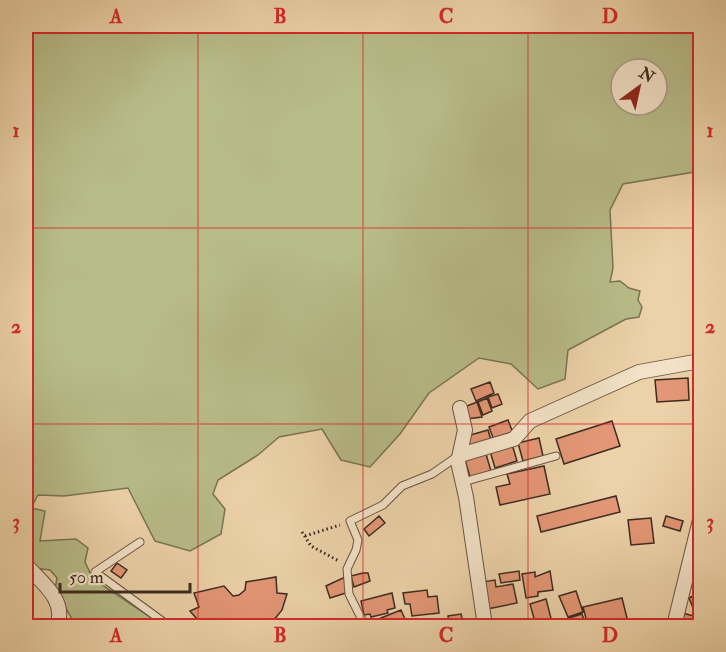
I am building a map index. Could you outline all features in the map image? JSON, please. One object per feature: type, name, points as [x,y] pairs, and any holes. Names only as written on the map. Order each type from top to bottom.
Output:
[{"type":"street","points":[[460,455],[514,439],[530,421],[639,372],[700,361]]},
{"type":"street","points":[[460,408],[465,430],[458,462],[485,627]]},
{"type":"street","points":[[674,627],[700,520]]},
{"type":"street","points":[[26,565],[60,604],[61,615],[57,627]]},
{"type":"lane","points":[[365,627],[349,594],[348,566],[358,540],[350,521],[383,505],[402,486],[432,474],[460,455]]},
{"type":"lane","points":[[463,482],[556,456]]},
{"type":"lane","points":[[140,542],[95,572],[169,627]]},
{"type":"path","points":[[348,566],[311,546],[303,534],[350,521]]},
{"type":"green space","points":[[26,26],[700,26],[700,171],[623,184],[610,210],[613,268],[610,282],[620,281],[629,288],[640,291],[638,300],[642,307],[639,317],[626,319],[568,350],[565,379],[538,389],[511,364],[479,358],[429,393],[400,434],[370,467],[341,460],[322,429],[279,437],[258,455],[218,480],[213,494],[225,509],[221,534],[190,551],[155,541],[128,488],[64,496],[38,495],[31,508],[45,511],[40,541],[76,539],[88,548],[85,562],[93,579],[164,626],[66,626],[72,619],[55,589],[57,578],[50,570],[34,568],[26,557]]},
{"type":"building","points":[[688,378],[689,400],[657,402],[655,380]]},
{"type":"building","points":[[490,382],[494,393],[476,401],[471,389]]},
{"type":"building","points":[[498,394],[502,404],[492,408],[488,397]]},
{"type":"building","points":[[487,398],[492,411],[483,415],[478,402]]},
{"type":"building","points":[[477,402],[482,417],[466,419],[462,408]]},
{"type":"building","points":[[508,420],[513,433],[495,443],[489,427]]},
{"type":"building","points":[[612,421],[620,446],[564,464],[556,439]]},
{"type":"building","points":[[488,430],[492,444],[470,449],[467,436]]},
{"type":"building","points":[[539,438],[543,456],[523,461],[518,443]]},
{"type":"building","points":[[512,444],[517,461],[495,468],[490,451]]},
{"type":"building","points":[[486,454],[491,471],[470,477],[465,460]]},
{"type":"building","points":[[544,466],[550,494],[500,505],[496,487],[510,484],[507,474]]},
{"type":"building","points":[[616,496],[620,512],[541,532],[537,516]]},
{"type":"building","points":[[379,516],[385,523],[369,536],[364,529]]},
{"type":"building","points":[[666,516],[683,521],[680,531],[663,526]]},
{"type":"building","points":[[651,518],[654,543],[631,545],[628,520]]},
{"type":"building","points":[[117,563],[127,570],[121,578],[111,571]]},
{"type":"building","points":[[519,571],[520,580],[501,583],[499,574]]},
{"type":"building","points":[[550,571],[553,590],[538,592],[538,596],[526,598],[522,574],[535,572],[535,577]]},
{"type":"building","points":[[368,573],[370,581],[354,587],[351,576]]},
{"type":"building","points":[[276,577],[277,593],[287,594],[282,610],[269,626],[262,622],[254,626],[203,626],[190,611],[199,607],[194,593],[224,586],[233,596],[239,595],[245,590],[246,582]]},
{"type":"building","points":[[345,577],[349,592],[330,598],[326,586]]},
{"type":"building","points":[[495,580],[496,587],[513,584],[517,603],[487,609],[482,582]]},
{"type":"building","points":[[427,590],[428,597],[437,596],[439,613],[412,616],[410,604],[405,604],[403,593]]},
{"type":"building","points":[[576,591],[583,612],[568,617],[559,596]]},
{"type":"building","points":[[392,593],[395,608],[387,610],[388,613],[371,617],[370,614],[364,615],[361,601]]},
{"type":"building","points":[[700,593],[700,620],[698,621],[689,598]]},
{"type":"building","points":[[622,598],[629,626],[588,626],[583,607]]},
{"type":"building","points":[[546,599],[553,626],[536,626],[530,604]]},
{"type":"building","points":[[401,610],[405,619],[398,622],[400,625],[373,626],[371,622]]},
{"type":"building","points":[[682,613],[694,616],[692,626],[679,626]]},
{"type":"building","points":[[461,614],[463,622],[449,624],[448,616]]},
{"type":"building","points":[[582,614],[586,626],[569,626],[569,618]]},
{"type":"building","points":[[443,619],[446,626],[417,626],[426,624]]}]
